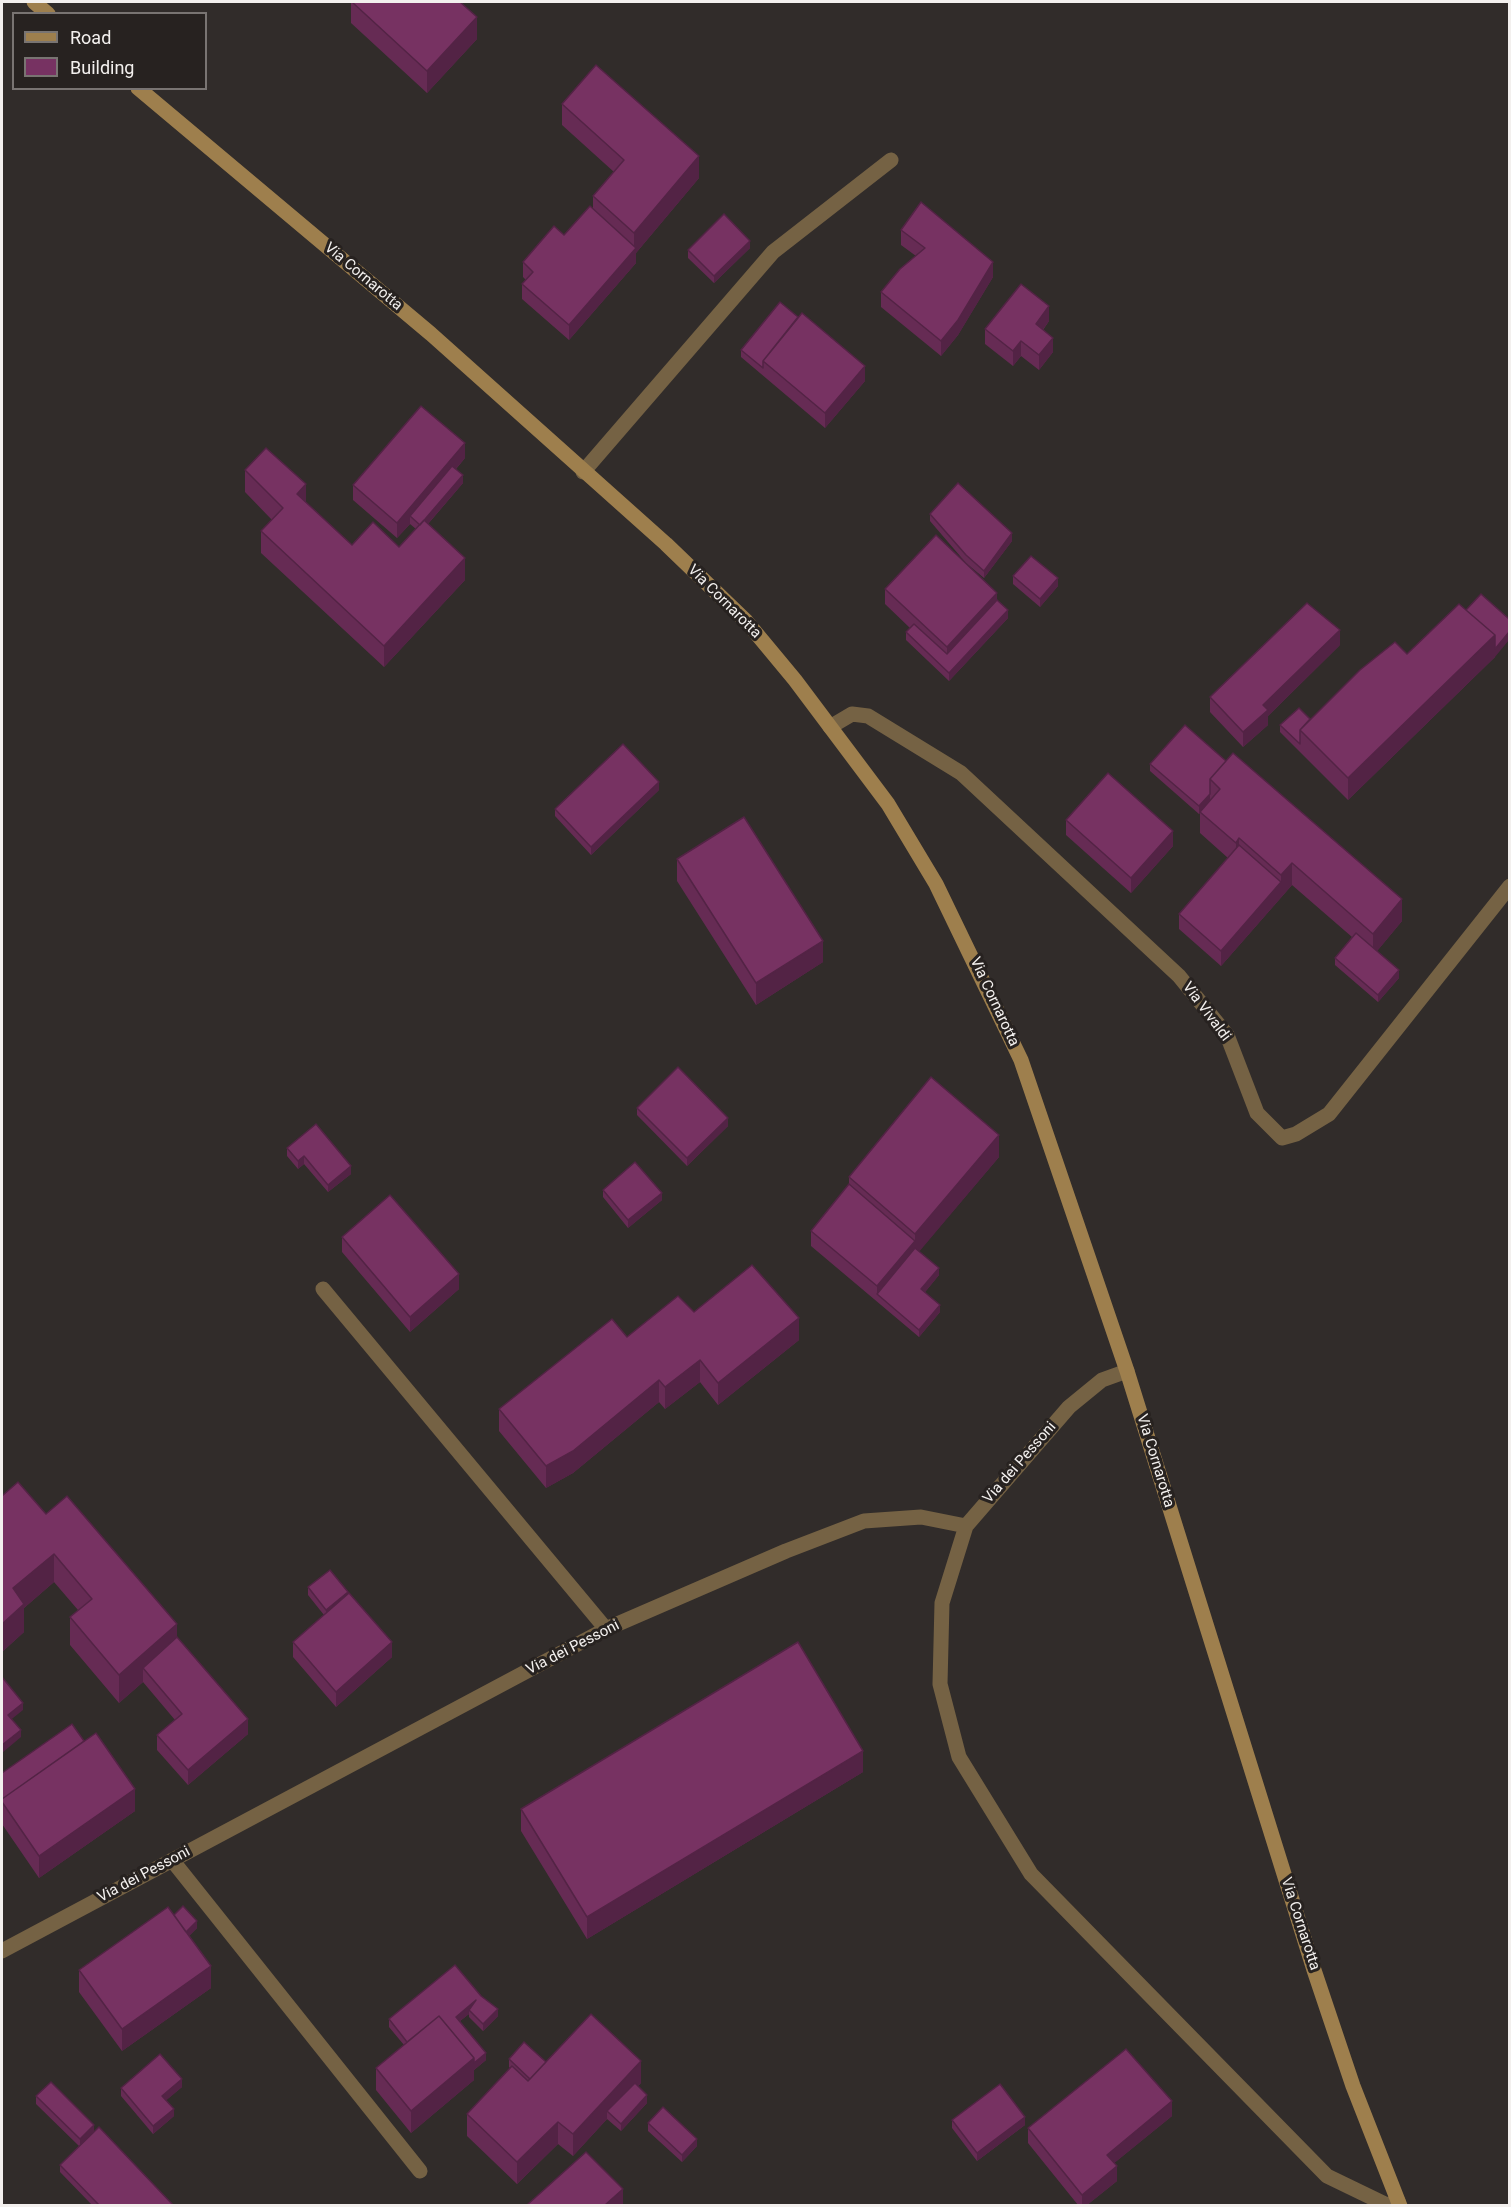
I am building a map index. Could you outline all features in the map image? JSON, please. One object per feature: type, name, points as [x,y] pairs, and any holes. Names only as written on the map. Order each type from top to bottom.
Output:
[{"type":"main road","points":[[34,2],[46,12]]},
{"type":"main road","name":"Via Cornarotta","points":[[140,90],[431,334],[666,544],[746,621],[888,804],[936,884],[1021,1060],[1127,1371],[1314,1970],[1353,2086],[1399,2203]]},
{"type":"street","points":[[583,472],[773,252],[891,160]]},
{"type":"street","name":"Via Vivaldi","points":[[830,727],[852,714],[868,716],[961,773],[1179,976],[1227,1035],[1257,1113],[1281,1137],[1296,1134],[1329,1114],[1509,886]]},
{"type":"street","points":[[323,1289],[606,1629]]},
{"type":"street","name":"Via dei Pessoni","points":[[2,1951],[606,1629],[786,1551],[864,1521],[921,1517],[966,1526],[1069,1407],[1102,1380],[1127,1371]]},
{"type":"street","name":"Via Cornarotta","points":[[966,1526],[942,1604],[940,1684],[959,1757],[1031,1874],[1327,2176],[1387,2205],[1399,2203]]},
{"type":"street","points":[[172,1860],[420,2171]]},
{"type":"building","points":[[352,2],[460,2],[477,17],[427,71]]},
{"type":"building","points":[[596,65],[699,156],[634,233],[593,196],[624,160],[562,104]]},
{"type":"building","points":[[921,202],[993,262],[958,320],[941,341],[881,292],[900,269],[925,248],[901,230]]},
{"type":"building","points":[[590,206],[636,248],[569,325],[522,284],[533,272],[523,262],[554,226],[564,235]]},
{"type":"building","points":[[724,214],[750,241],[714,276],[688,250]]},
{"type":"building","points":[[1021,284],[1049,306],[1036,324],[1053,338],[1039,355],[1021,341],[1013,351],[985,329]]},
{"type":"building","points":[[780,302],[798,317],[763,361],[763,368],[741,350]]},
{"type":"building","points":[[802,313],[865,366],[825,413],[763,361]]},
{"type":"building","points":[[421,406],[465,443],[397,523],[353,485]]},
{"type":"building","points":[[266,448],[306,484],[297,494],[352,545],[373,522],[399,547],[424,520],[465,558],[384,646],[261,531],[283,508],[245,470]]},
{"type":"building","points":[[452,466],[463,475],[420,525],[410,516]]},
{"type":"building","points":[[958,483],[1012,533],[984,571],[966,555],[930,514]]},
{"type":"building","points":[[936,535],[997,593],[947,647],[885,589]]},
{"type":"building","points":[[1031,556],[1058,578],[1040,599],[1013,576]]},
{"type":"building","points":[[1481,594],[1509,619],[1509,632],[1495,649],[1495,635],[1466,610]]},
{"type":"building","points":[[997,600],[1008,610],[949,673],[906,632],[914,624],[947,654]]},
{"type":"building","points":[[1307,603],[1340,630],[1263,705],[1268,710],[1243,732],[1210,697]]},
{"type":"building","points":[[1459,604],[1495,635],[1348,778],[1300,730],[1360,670],[1395,642],[1407,654]]},
{"type":"building","points":[[1299,708],[1310,719],[1300,730],[1300,744],[1280,725]]},
{"type":"building","points":[[1185,725],[1226,761],[1210,779],[1210,794],[1199,806],[1150,764]]},
{"type":"building","points":[[623,744],[659,782],[591,847],[555,809]]},
{"type":"building","points":[[1233,753],[1402,899],[1373,934],[1292,863],[1281,875],[1239,838],[1236,843],[1200,812],[1220,789],[1210,779]]},
{"type":"building","points":[[1108,773],[1173,831],[1131,878],[1066,820]]},
{"type":"building","points":[[744,817],[823,941],[756,983],[677,859]]},
{"type":"building","points":[[1239,845],[1281,882],[1221,951],[1179,914]]},
{"type":"building","points":[[1356,933],[1399,970],[1378,995],[1335,958]]},
{"type":"building","points":[[678,1067],[728,1118],[687,1158],[637,1108]]},
{"type":"building","points":[[931,1077],[999,1135],[915,1234],[849,1177]]},
{"type":"building","points":[[316,1124],[351,1166],[328,1185],[304,1156],[298,1161],[287,1148]]},
{"type":"building","points":[[635,1162],[662,1193],[628,1220],[603,1190]]},
{"type":"building","points":[[849,1184],[915,1241],[877,1286],[811,1231]]},
{"type":"building","points":[[390,1195],[459,1274],[410,1317],[342,1237]]},
{"type":"building","points":[[915,1248],[939,1268],[921,1289],[940,1305],[919,1330],[877,1294]]},
{"type":"building","points":[[752,1265],[799,1318],[718,1383],[700,1360],[665,1387],[659,1380],[573,1451],[546,1466],[499,1409],[612,1319],[627,1337],[678,1296],[694,1312]]},
{"type":"building","points":[[18,1482],[46,1514],[67,1496],[177,1624],[119,1675],[70,1617],[92,1599],[54,1554],[13,1588],[24,1604],[2,1624],[2,1496]]},
{"type":"building","points":[[330,1570],[348,1592],[326,1610],[308,1587]]},
{"type":"building","points":[[349,1593],[392,1642],[336,1692],[293,1642]]},
{"type":"building","points":[[177,1637],[248,1719],[188,1770],[157,1735],[182,1714],[143,1668]]},
{"type":"building","points":[[798,1642],[863,1751],[587,1917],[521,1809]]},
{"type":"building","points":[[2,1677],[23,1703],[8,1715],[21,1730],[2,1745]]},
{"type":"building","points":[[72,1724],[84,1741],[2,1799],[2,1773]]},
{"type":"building","points":[[96,1733],[135,1789],[39,1856],[2,1799]]},
{"type":"building","points":[[183,1906],[197,1921],[186,1932],[174,1915]]},
{"type":"building","points":[[168,1907],[211,1966],[122,2029],[79,1970]]},
{"type":"building","points":[[455,1965],[481,1996],[498,2009],[483,2024],[469,2010],[476,2000],[456,2017],[486,2053],[474,2063],[474,2058],[439,2016],[407,2042],[389,2019]]},
{"type":"building","points":[[591,2014],[641,2061],[573,2134],[558,2122],[517,2162],[467,2114],[512,2066],[528,2081]]},
{"type":"building","points":[[439,2016],[474,2058],[411,2111],[376,2068]]},
{"type":"building","points":[[524,2042],[546,2062],[530,2079],[509,2059]]},
{"type":"building","points":[[1126,2049],[1172,2101],[1107,2155],[1117,2166],[1082,2195],[1028,2128]]},
{"type":"building","points":[[160,2054],[182,2079],[162,2096],[174,2109],[153,2126],[121,2088]]},
{"type":"building","points":[[51,2082],[94,2125],[80,2139],[36,2096]]},
{"type":"building","points":[[635,2083],[647,2095],[621,2124],[607,2111]]},
{"type":"building","points":[[1000,2084],[1025,2117],[977,2153],[952,2120]]},
{"type":"building","points":[[663,2107],[697,2139],[682,2155],[648,2123]]},
{"type":"building","points":[[99,2127],[173,2205],[99,2205],[60,2165]]},
{"type":"building","points":[[586,2152],[623,2189],[605,2205],[527,2205]]}]
